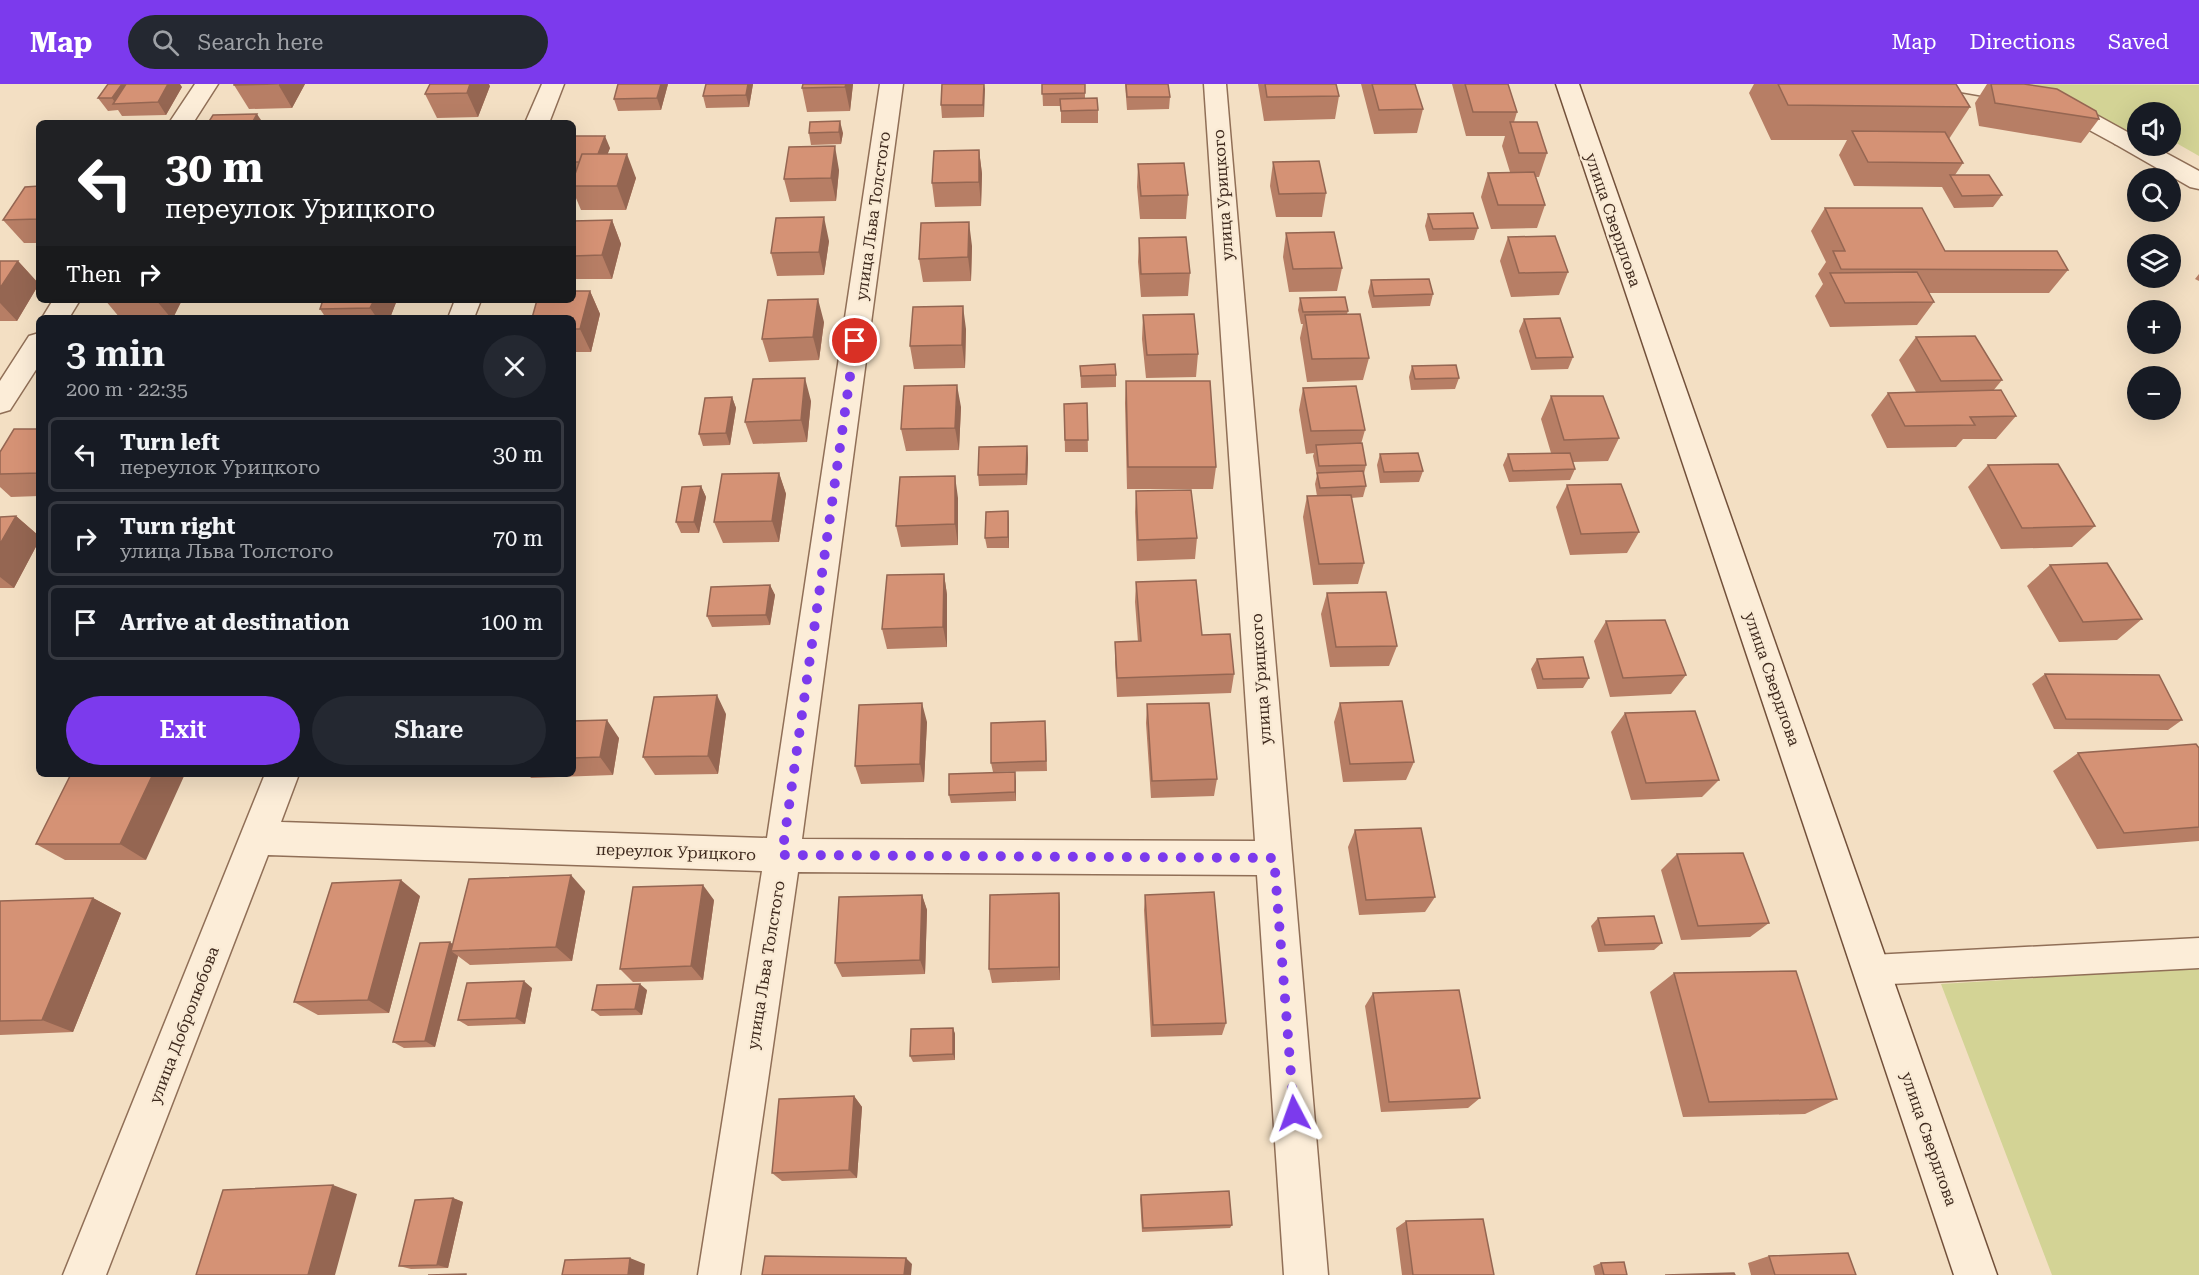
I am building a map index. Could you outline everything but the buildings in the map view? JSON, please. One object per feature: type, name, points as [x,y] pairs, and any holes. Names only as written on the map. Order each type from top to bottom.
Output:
[{"type":"street","points":[[183,120],[206,84]]},
{"type":"street","points":[[538,120],[553,84]]},
{"type":"street","name":"улица Льва Толстого","points":[[719,1275],[782,855],[892,84]]},
{"type":"street","name":"улица Урицкого","points":[[1215,84],[1306,1275]]},
{"type":"street","name":"улица Свердлова","points":[[1567,84],[1976,1275]]},
{"type":"street","points":[[1955,84],[2054,101],[2199,181]]},
{"type":"street","points":[[0,403],[36,348]]},
{"type":"street","name":"улица Добролюбова","points":[[86,1275],[281,777]]},
{"type":"street","name":"переулок Урицкого","points":[[257,838],[782,855],[1274,858]]},
{"type":"lane","points":[[1872,970],[2199,953]]},
{"type":"green space","points":[[1974,84],[2199,85],[2199,156],[2181,146],[2181,102],[2127,102],[2127,137]]},
{"type":"green space","points":[[2195,968],[2199,970],[2199,1275],[2052,1275],[1941,984]]},
{"type":"route","points":[[855,341],[782,855],[1274,858],[1294,1113]]}]
